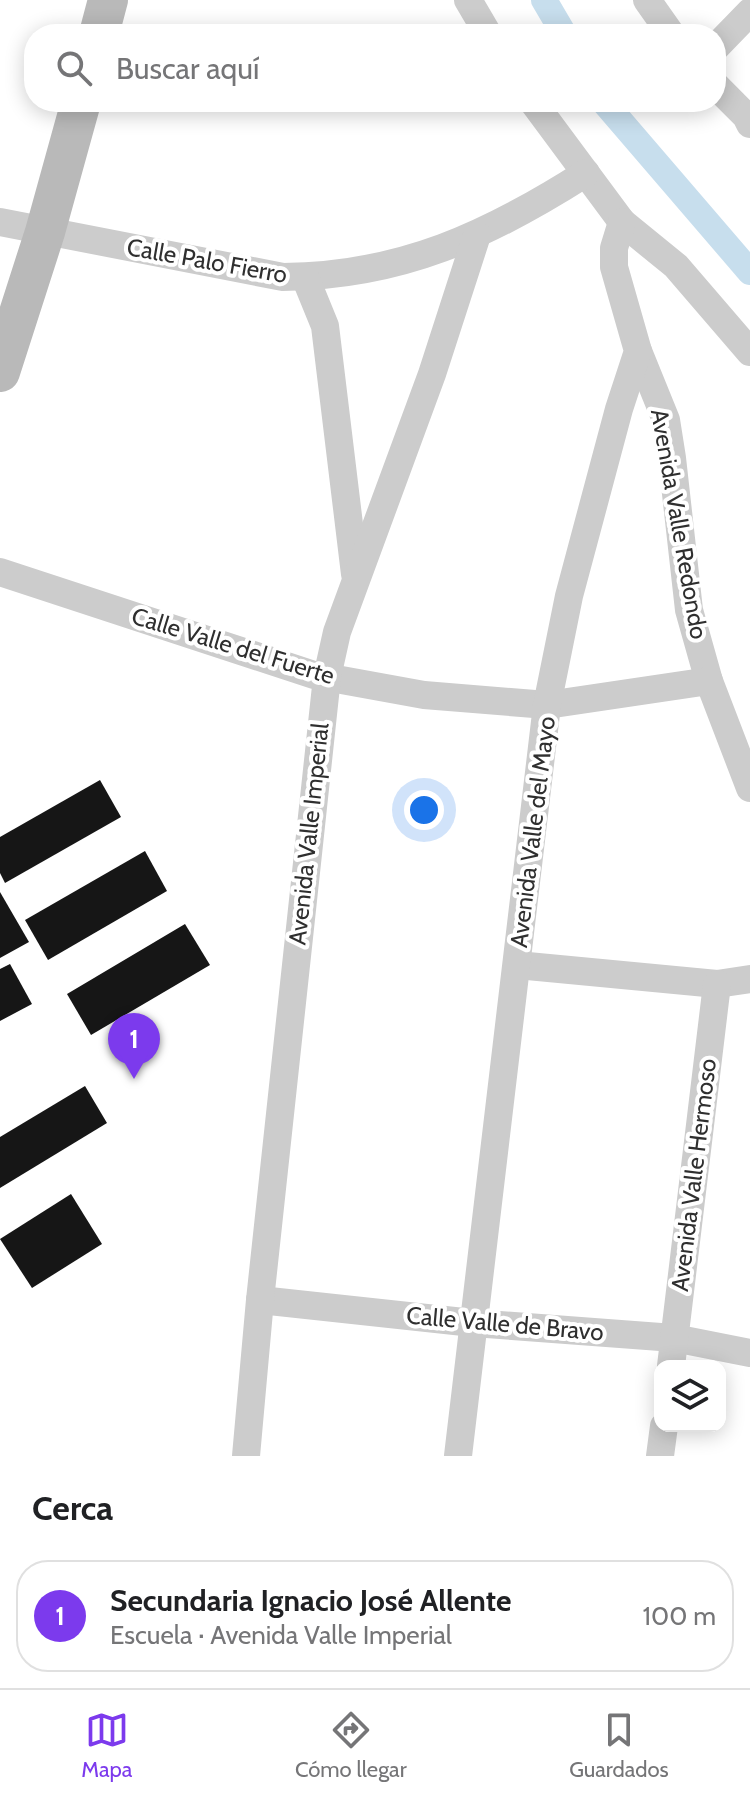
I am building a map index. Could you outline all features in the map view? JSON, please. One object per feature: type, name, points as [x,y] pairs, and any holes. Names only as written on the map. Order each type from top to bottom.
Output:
[{"type":"main road","points":[[102,24],[108,0]]},
{"type":"main road","points":[[0,372],[45,232],[78,112]]},
{"type":"street","points":[[468,0],[482,24]]},
{"type":"street","points":[[647,0],[664,24]]},
{"type":"street","points":[[726,37],[750,12]]},
{"type":"street","points":[[726,96],[750,124]]},
{"type":"street","points":[[540,112],[622,222],[676,266],[750,352]]},
{"type":"street","name":"Calle Palo Fierro","points":[[0,222],[283,277],[331,276],[381,267],[477,235],[528,210],[586,173]]},
{"type":"street","points":[[622,222],[614,248],[614,267],[638,351]]},
{"type":"street","name":"Avenida Valle Imperial","points":[[246,1456],[327,677],[337,632],[432,374],[477,235]]},
{"type":"street","points":[[305,277],[325,326],[356,581]]},
{"type":"street","name":"Avenida Valle Redondo","points":[[638,351],[666,420],[689,610],[709,681],[750,788]]},
{"type":"street","name":"Avenida Valle del Mayo","points":[[458,1456],[547,705],[569,596],[619,409],[638,351]]},
{"type":"street","name":"Calle Valle del Fuerte","points":[[0,572],[327,677],[424,695],[547,705],[709,681]]},
{"type":"street","points":[[517,965],[717,984],[750,979]]},
{"type":"street","name":"Avenida Valle Hermoso","points":[[673,1352],[717,984]]},
{"type":"street","name":"Calle Valle de Bravo","points":[[260,1300],[473,1323],[673,1352],[750,1353]]},
{"type":"street","points":[[660,1456],[663,1432]]},
{"type":"building","points":[[100,780],[121,817],[5,883],[0,873],[0,837]]},
{"type":"building","points":[[145,851],[167,891],[48,960],[25,920]]},
{"type":"building","points":[[0,892],[29,942],[0,958]]},
{"type":"building","points":[[185,924],[210,965],[91,1035],[67,994]]},
{"type":"building","points":[[10,964],[32,1004],[0,1021],[0,969]]},
{"type":"building","points":[[85,1086],[107,1123],[0,1188],[0,1137]]},
{"type":"building","points":[[71,1194],[102,1244],[32,1288],[0,1239]]},
{"type":"waterway","points":[[544,0],[558,24]]},
{"type":"waterway","points":[[613,112],[750,272]]},
{"type":"place","name":"Secundaria Ignacio José Allente","points":[[134,1079]]}]
